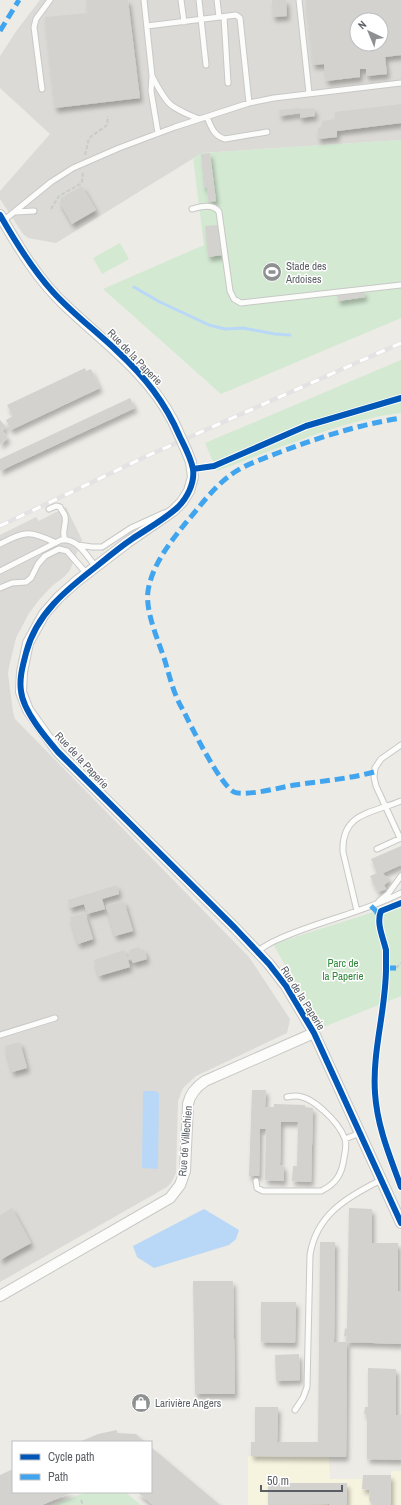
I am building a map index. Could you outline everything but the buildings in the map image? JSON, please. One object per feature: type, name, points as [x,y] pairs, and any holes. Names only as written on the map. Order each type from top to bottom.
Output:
[{"type":"street","name":"Rue de la Paperie","points":[[2,218],[27,261],[52,292],[118,351],[144,378],[166,406],[187,452],[194,477],[189,491],[178,507],[128,542],[67,589],[52,605],[32,634],[28,643],[22,672],[21,692],[24,703],[40,728],[64,758],[257,951],[286,986],[314,1033],[401,1224]]},
{"type":"street","name":"Rue de Villechien","points":[[0,1296],[170,1198],[180,1185],[185,1171],[188,1104],[192,1094],[200,1084],[314,1033]]},
{"type":"lane","points":[[42,89],[34,27],[36,19],[50,0]]},
{"type":"lane","points":[[144,0],[152,76],[151,91],[158,133]]},
{"type":"lane","points":[[180,0],[184,22]]},
{"type":"lane","points":[[199,0],[206,65]]},
{"type":"lane","points":[[218,0],[222,17],[228,83]]},
{"type":"lane","points":[[299,0],[309,93]]},
{"type":"lane","points":[[146,26],[236,15],[240,18],[249,103]]},
{"type":"lane","points":[[152,76],[162,95],[169,104],[184,113],[199,119]]},
{"type":"lane","points":[[2,218],[14,212],[51,182],[73,168],[158,133],[199,119],[249,103],[274,98],[401,83]]},
{"type":"lane","points":[[207,117],[213,130],[220,137],[225,139],[267,132]]},
{"type":"lane","points":[[192,209],[212,207],[217,209],[219,212],[229,284],[232,296],[238,302],[241,303],[401,285]]},
{"type":"lane","points":[[14,212],[34,211]]},
{"type":"lane","points":[[49,510],[57,506],[65,517],[63,531],[65,540]]},
{"type":"lane","points":[[78,545],[102,547],[136,526],[178,507]]},
{"type":"lane","points":[[0,544],[19,535],[31,533],[42,536],[56,543]]},
{"type":"lane","points":[[0,571],[65,540],[71,541],[78,545],[96,567]]},
{"type":"lane","points":[[0,588],[12,583],[26,582],[31,578],[38,564],[45,556],[59,549],[67,550],[87,574]]},
{"type":"lane","points":[[377,849],[401,838],[374,782],[375,768],[381,758],[401,745]]},
{"type":"lane","points":[[357,911],[343,852],[345,834],[351,823],[361,815],[401,801]]},
{"type":"lane","points":[[373,905],[388,894],[401,876]]},
{"type":"lane","points":[[257,951],[277,939],[316,924],[357,911],[401,893]]},
{"type":"lane","points":[[0,1035],[55,1018]]},
{"type":"lane","points":[[256,1181],[257,1188],[263,1191],[321,1191],[332,1185],[343,1168],[346,1147],[345,1139],[336,1123],[312,1101],[298,1096],[287,1097]]},
{"type":"lane","points":[[345,1139],[360,1133]]},
{"type":"lane","points":[[294,1410],[303,1398],[307,1386],[310,1255],[313,1241],[320,1226],[339,1205],[357,1192],[381,1180]]},
{"type":"path","points":[[396,968],[401,963]]},
{"type":"path","points":[[81,1500],[83,1505]]},
{"type":"shaded area","points":[[40,0],[401,0],[401,140],[202,153],[56,243],[28,238],[23,234],[0,199],[0,191],[50,134],[0,88],[0,56],[17,30]]},
{"type":"shaded area","points":[[66,507],[82,540],[70,570],[38,601],[28,615],[16,638],[8,674],[15,719],[249,957],[290,1019],[287,1033],[196,1076],[183,1088],[178,1101],[176,1173],[171,1183],[167,1187],[0,1282],[0,535],[36,517],[39,521]]},
{"type":"shaded area","points":[[248,1456],[329,1457],[330,1479],[362,1479],[363,1475],[391,1475],[391,1471],[401,1471],[401,1505],[248,1505]]},
{"type":"green space","name":"Stade des Ardoises","points":[[401,140],[401,318],[221,394],[103,289],[204,245],[193,158],[202,153]]},
{"type":"green space","points":[[120,243],[129,259],[102,274],[93,258]]},
{"type":"green space","points":[[401,360],[401,413],[362,420],[338,427],[217,471],[205,443]]},
{"type":"green space","name":"Parc de la Paperie","points":[[401,901],[401,996],[321,1028],[273,944],[380,910]]},
{"type":"green space","points":[[84,1493],[126,1493],[141,1505],[54,1505]]},
{"type":"water","points":[[143,1091],[156,1091],[159,1094],[158,1169],[142,1168]]},
{"type":"water","points":[[204,1209],[239,1230],[236,1239],[229,1245],[154,1268],[137,1257],[133,1246]]},
{"type":"waterway","points":[[134,287],[158,301],[209,325],[225,329],[243,328],[275,334],[290,335]]},
{"type":"railway","points":[[0,526],[147,456],[401,343]]},
{"type":"marked path","points":[[0,31],[19,0]]},
{"type":"marked path","points":[[374,772],[255,793],[234,792],[228,787],[214,767],[177,698],[150,617],[148,591],[157,564],[172,540],[210,494],[233,473],[257,461],[322,437],[369,424],[401,418]]},
{"type":"marked path","points":[[371,906],[379,917]]},
{"type":"marked path","points":[[386,968],[396,968]]},
{"type":"cycle path","points":[[0,215],[12,236],[38,274],[53,292],[68,308],[137,370],[161,401],[186,449],[193,469],[192,485],[178,507],[162,520],[123,545],[74,584],[54,604],[37,626],[26,653],[21,676],[21,691],[26,707],[36,724],[58,752],[235,928],[269,964],[286,986],[314,1033],[401,1223]]},
{"type":"cycle path","points":[[193,469],[214,466],[306,426],[401,398]]},
{"type":"cycle path","points":[[401,903],[381,911],[379,920],[380,930],[386,950],[386,968],[384,999],[375,1062],[375,1093],[378,1117],[388,1153],[401,1187]]},
{"type":"place","name":"Stade des Ardoises","points":[[272,272]]},
{"type":"place","name":"Larivière Angers","points":[[141,1403]]}]
